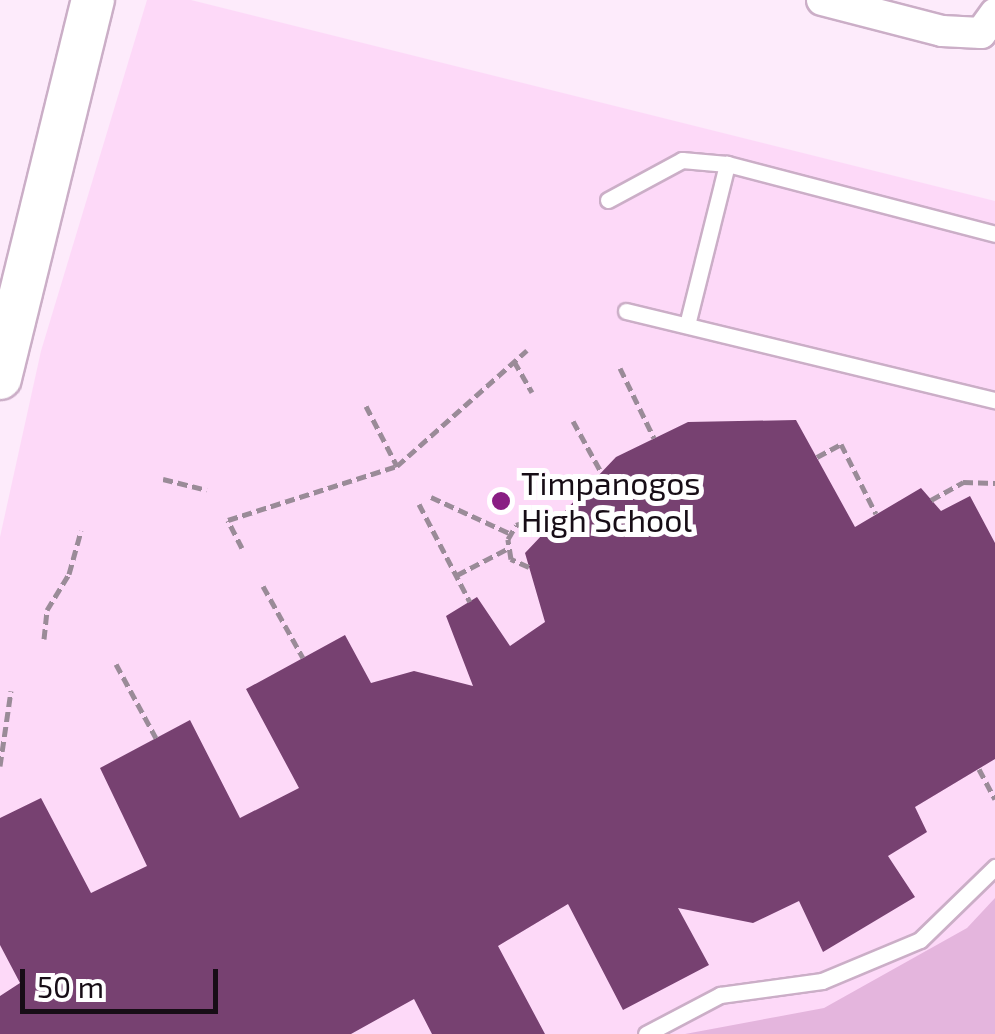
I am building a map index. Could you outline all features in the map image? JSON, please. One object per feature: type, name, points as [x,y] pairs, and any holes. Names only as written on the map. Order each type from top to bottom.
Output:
[{"type":"street","points":[[0,378],[12,278],[93,0]]},
{"type":"street","points":[[822,0],[942,31],[988,24]]},
{"type":"lane","points":[[608,200],[682,160],[727,164],[995,234]]},
{"type":"lane","points":[[687,326],[727,164]]},
{"type":"lane","points":[[626,310],[995,400]]},
{"type":"lane","points":[[646,1034],[720,996],[822,981],[920,940],[995,867]]},
{"type":"path","points":[[242,548],[228,520],[397,466],[527,350]]},
{"type":"path","points":[[514,361],[532,392]]},
{"type":"path","points":[[620,368],[654,438]]},
{"type":"path","points":[[366,406],[397,466]]},
{"type":"path","points":[[572,421],[601,472]]},
{"type":"path","points":[[817,456],[840,444],[876,514]]},
{"type":"path","points":[[163,478],[207,490]]},
{"type":"path","points":[[931,500],[962,482],[995,483]]},
{"type":"path","points":[[431,498],[509,532],[536,519]]},
{"type":"path","points":[[419,504],[470,602]]},
{"type":"path","points":[[44,639],[47,610],[68,574],[82,531]]},
{"type":"path","points":[[509,532],[507,548],[518,565],[529,567]]},
{"type":"path","points":[[457,575],[507,548]]},
{"type":"path","points":[[264,586],[303,658]]},
{"type":"path","points":[[116,664],[156,738]]},
{"type":"path","points":[[0,766],[11,691]]},
{"type":"path","points":[[978,769],[995,798]]},
{"type":"path","points":[[987,784],[995,780]]},
{"type":"shaded area","name":"Timpanogos High School","points":[[147,0],[191,0],[995,201],[995,1034],[0,1034],[0,537],[41,351]]},
{"type":"shaded area","points":[[995,898],[995,1034],[685,1034],[824,1008],[967,928]]},
{"type":"building","points":[[796,420],[855,527],[921,488],[941,511],[970,496],[995,543],[995,759],[915,807],[927,832],[888,856],[915,897],[823,952],[799,901],[753,923],[678,908],[709,965],[623,1010],[568,904],[498,946],[545,1034],[432,1034],[414,999],[351,1034],[0,1034],[0,996],[20,983],[0,945],[0,818],[41,798],[91,893],[147,866],[100,768],[190,720],[240,818],[299,788],[246,689],[345,635],[371,683],[414,671],[473,686],[446,616],[477,597],[510,646],[545,622],[525,553],[616,457],[688,422]]},
{"type":"place","name":"Timpanogos High School","points":[[501,501]]}]
